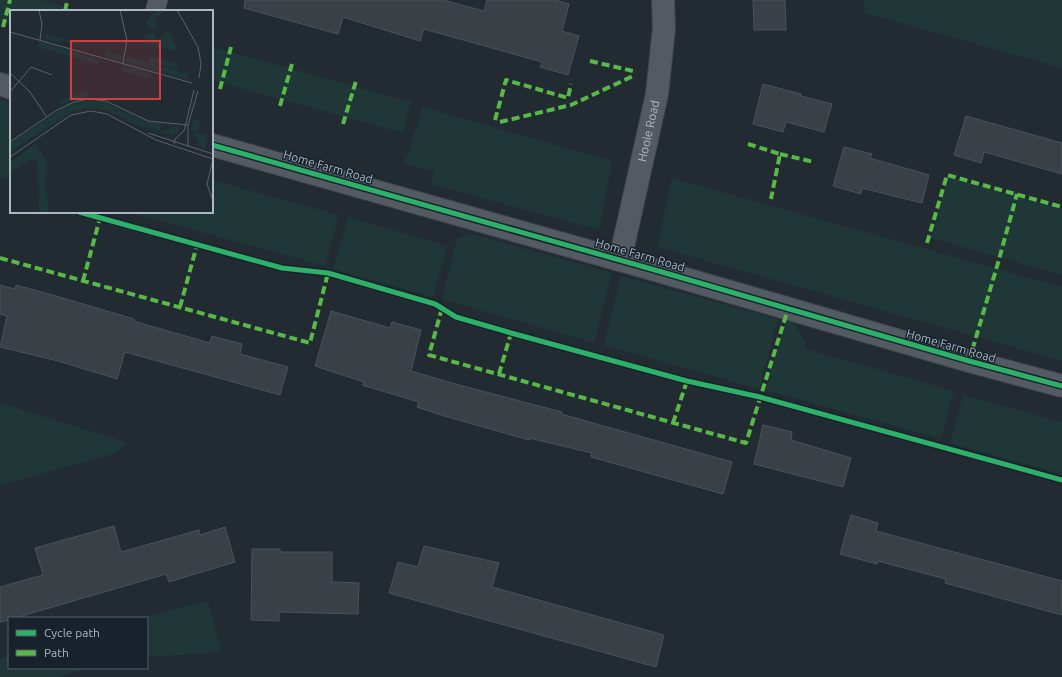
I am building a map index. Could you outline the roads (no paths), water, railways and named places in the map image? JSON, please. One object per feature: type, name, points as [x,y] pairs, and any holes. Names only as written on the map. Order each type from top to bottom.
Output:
[{"type":"street","name":"Hoole Road","points":[[620,260],[657,94],[664,28],[663,0]]},
{"type":"street","points":[[0,84],[10,88]]},
{"type":"street","name":"Home Farm Road","points":[[213,145],[620,260],[968,361],[1062,386]]},
{"type":"lane","points":[[156,10],[158,0]]}]
